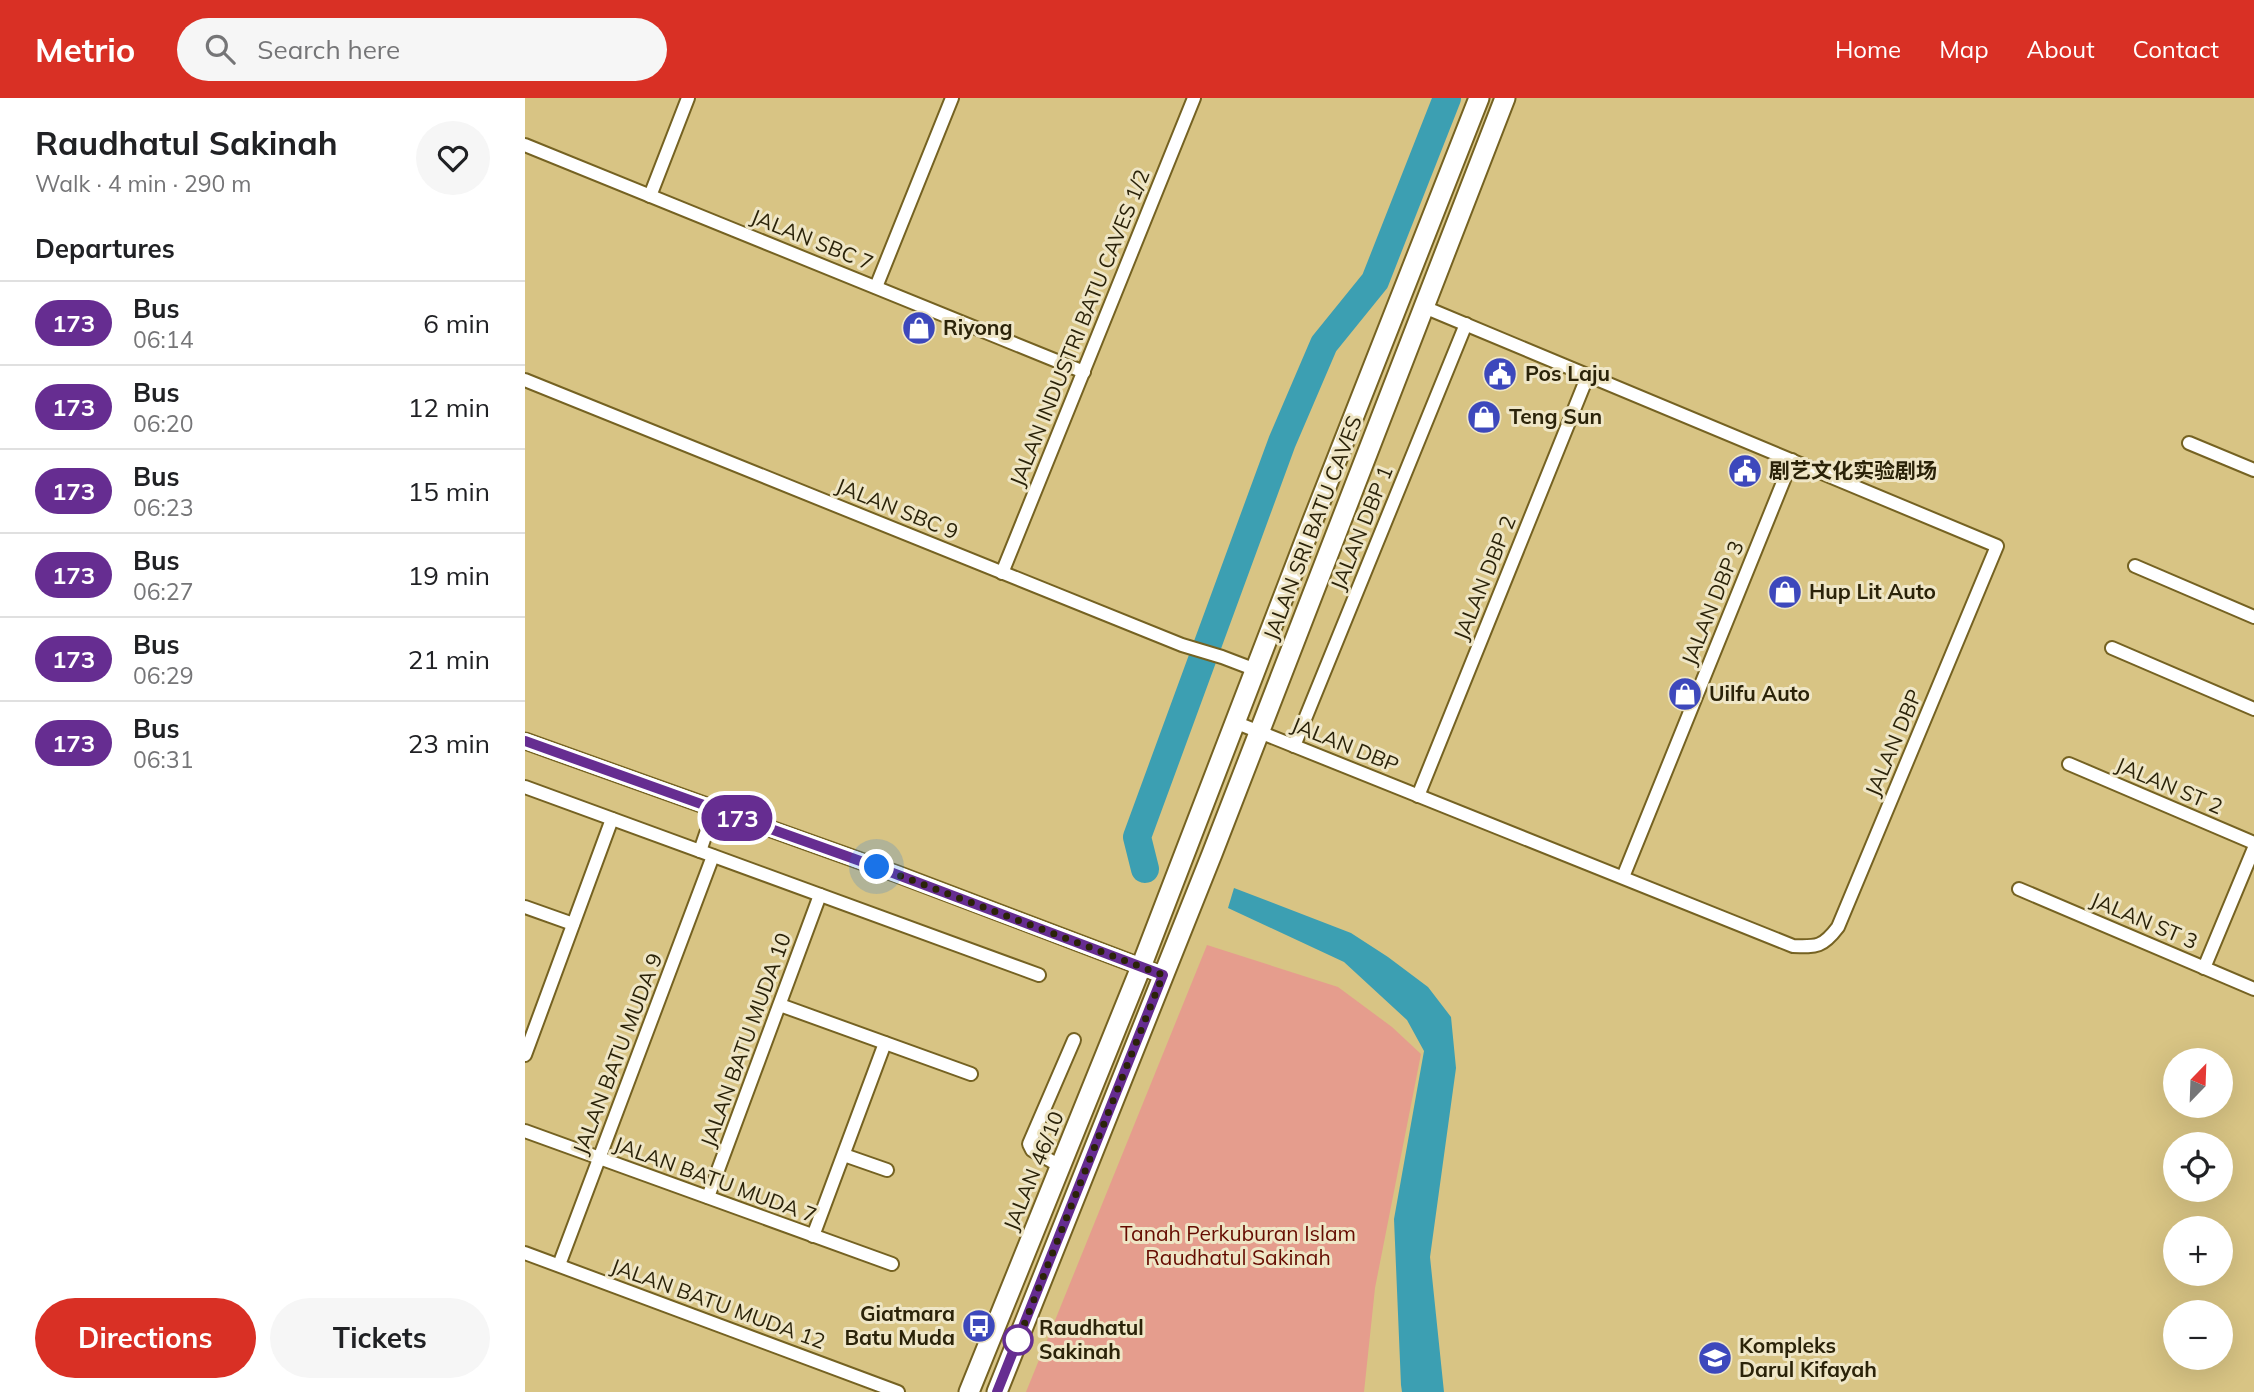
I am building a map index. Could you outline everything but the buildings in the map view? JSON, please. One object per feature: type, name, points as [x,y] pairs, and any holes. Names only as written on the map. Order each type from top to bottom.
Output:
[{"type":"main road","name":"JALAN SRI BATU CAVES","points":[[1141,967],[1479,98]]},
{"type":"main road","name":"JALAN SRI BATU CAVES","points":[[1163,975],[1505,98]]},
{"type":"main road","name":"JALAN 46/10","points":[[969,1392],[1141,967]]},
{"type":"main road","points":[[997,1392],[1163,975]]},
{"type":"street","points":[[650,195],[688,98]]},
{"type":"street","points":[[876,287],[952,98]]},
{"type":"street","name":"JALAN INDUSTRI BATU CAVES 1/2","points":[[1002,573],[1194,98]]},
{"type":"street","name":"JALAN SBC 7","points":[[525,145],[1084,372]]},
{"type":"street","name":"JALAN DBP","points":[[1237,723],[1793,946],[1815,947],[1827,941],[1838,927],[1997,546],[1424,307]]},
{"type":"street","name":"JALAN DBP 1","points":[[1294,746],[1466,324]]},
{"type":"street","name":"JALAN DBP 2","points":[[1418,796],[1588,375]]},
{"type":"street","name":"JALAN SBC 9","points":[[525,380],[1181,645],[1256,670]]},
{"type":"street","points":[[2189,443],[2254,470]]},
{"type":"street","name":"JALAN DBP 3","points":[[1623,877],[1792,460]]},
{"type":"street","points":[[2135,566],[2254,617]]},
{"type":"street","points":[[2112,648],[2254,709]]},
{"type":"street","points":[[525,741],[877,867],[1163,975]]},
{"type":"street","name":"JALAN ST 2","points":[[2069,764],[2254,843]]},
{"type":"street","points":[[525,787],[1039,975]]},
{"type":"street","points":[[699,851],[714,810]]},
{"type":"street","points":[[525,1055],[612,819]]},
{"type":"street","points":[[2204,968],[2254,848]]},
{"type":"street","name":"JALAN BATU MUDA 9","points":[[559,1265],[713,856]]},
{"type":"street","name":"JALAN ST 3","points":[[2019,889],[2254,989]]},
{"type":"street","name":"JALAN BATU MUDA 10","points":[[708,1197],[820,895]]},
{"type":"street","points":[[525,907],[573,923]]},
{"type":"street","points":[[780,1004],[971,1074]]},
{"type":"street","points":[[1060,1166],[1032,1150],[1028,1144],[1074,1040]]},
{"type":"street","points":[[813,1236],[885,1043]]},
{"type":"street","name":"JALAN BATU MUDA 7","points":[[525,1131],[892,1264]]},
{"type":"street","points":[[843,1154],[887,1170]]},
{"type":"street","name":"JALAN BATU MUDA 12","points":[[525,1253],[898,1392]]},
{"type":"green space","name":"Tanah Perkuburan Islam Raudhatul Sakinah","points":[[1207,945],[1338,987],[1392,1027],[1421,1054],[1375,1288],[1364,1392],[1026,1392]]},
{"type":"water","points":[[1234,888],[1351,933],[1428,987],[1451,1017],[1456,1068],[1430,1257],[1444,1392],[1402,1392],[1401,1385],[1394,1219],[1424,1051],[1407,1020],[1344,962],[1228,908]]},
{"type":"waterway","points":[[1145,869],[1137,837],[1282,442],[1324,344],[1375,281],[1447,98]]},
{"type":"bus line","name":"173","points":[[525,741],[877,867],[1163,975],[997,1392]]},
{"type":"place","name":"Riyong","points":[[919,328]]},
{"type":"place","name":"Pos Laju","points":[[1500,374]]},
{"type":"place","name":"Teng Sun","points":[[1484,417]]},
{"type":"place","name":"剧艺文化实验剧场","points":[[1745,471]]},
{"type":"place","name":"Hup Lit Auto","points":[[1785,592]]},
{"type":"place","name":"Uilfu Auto","points":[[1685,694]]},
{"type":"place","name":"Giatmara Batu Muda","points":[[979,1326]]},
{"type":"place","name":"Raudhatul Sakinah","points":[[1018,1340]]},
{"type":"place","name":"Kompleks Darul Kifayah","points":[[1715,1358]]},
{"type":"route","points":[[877,867],[1163,975],[1018,1340]]}]
